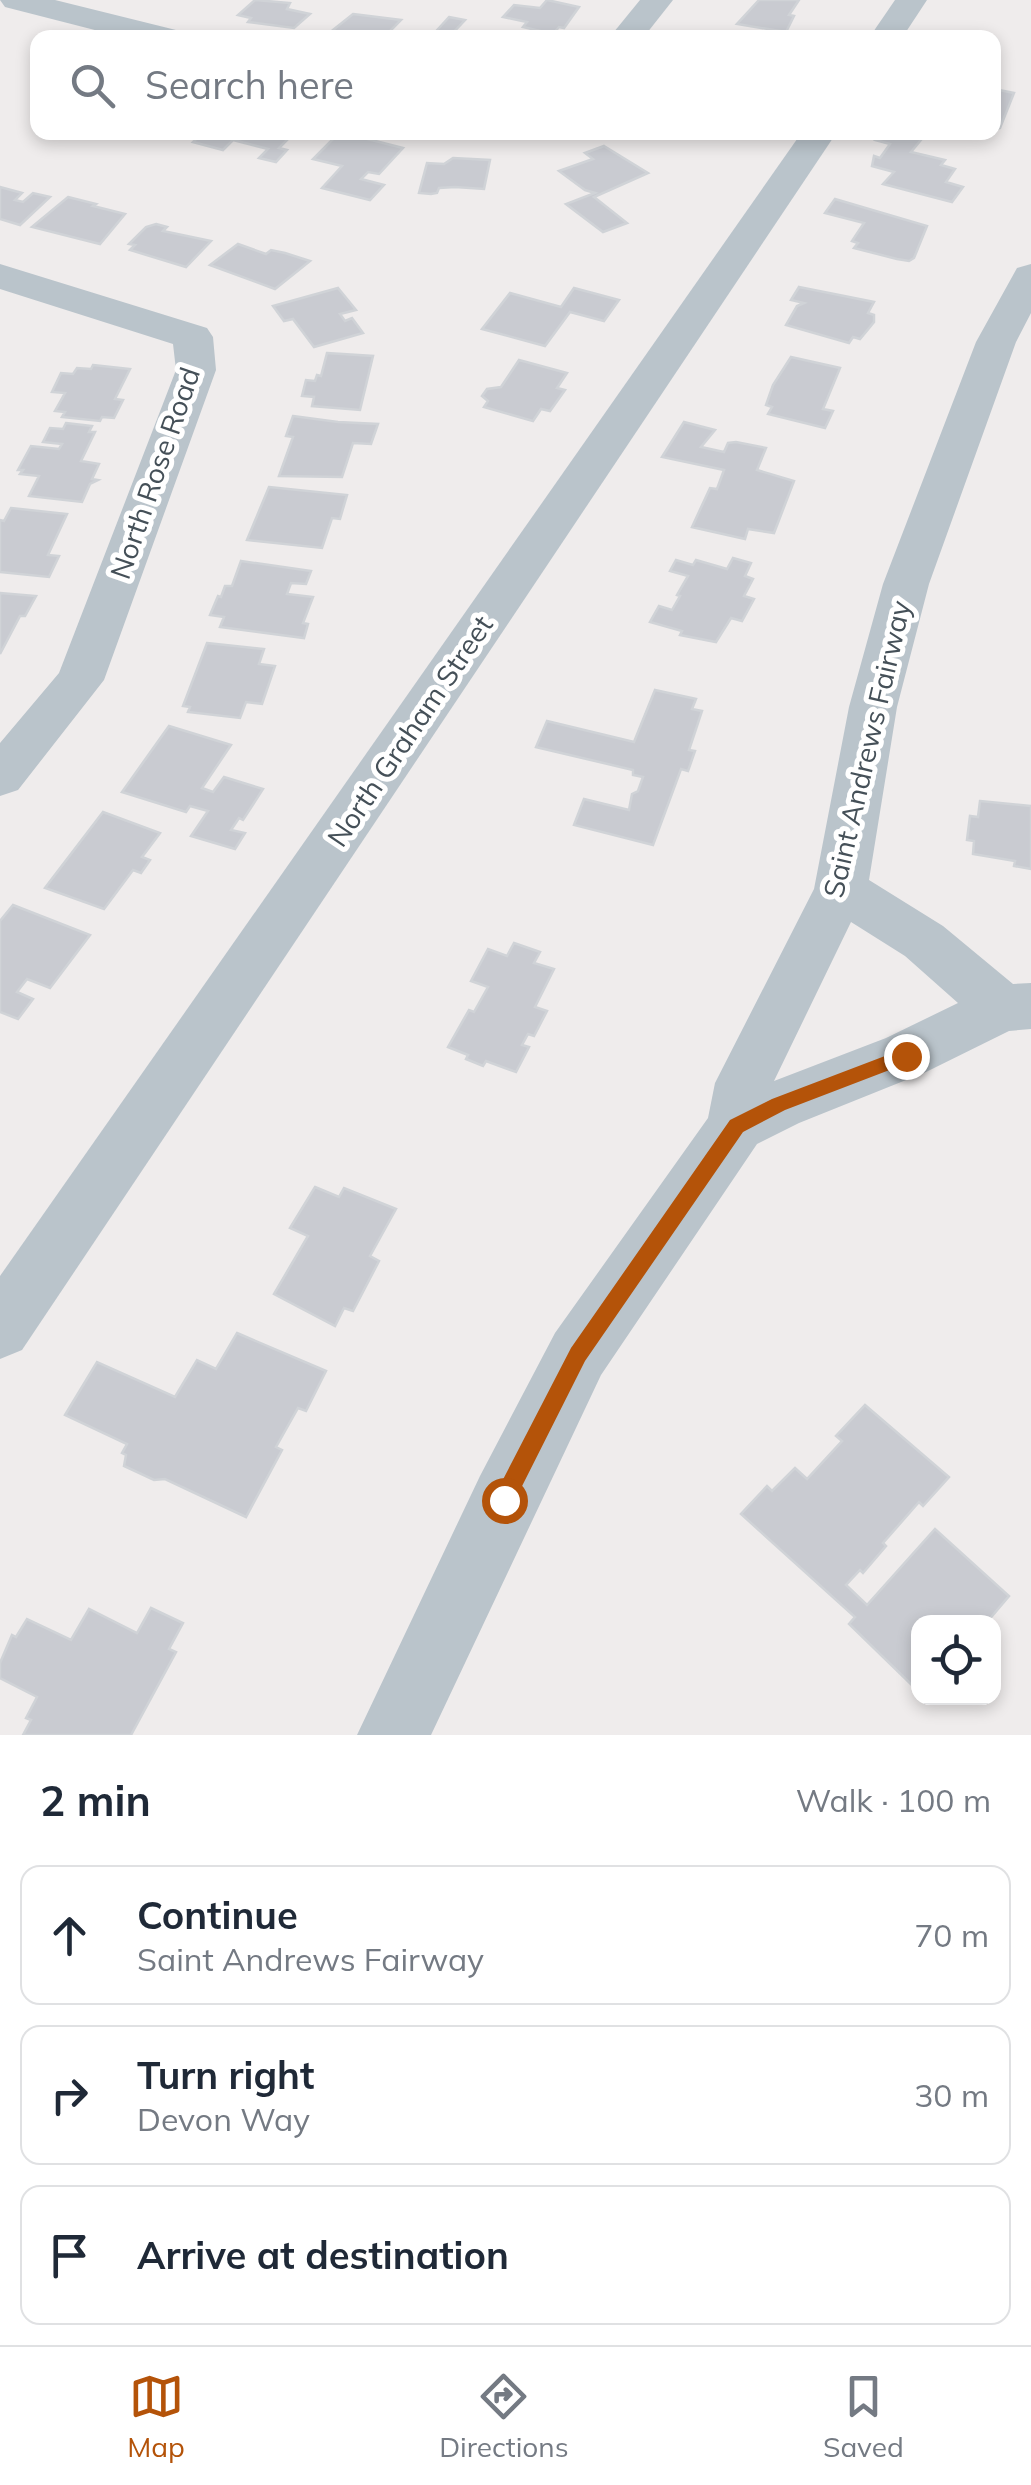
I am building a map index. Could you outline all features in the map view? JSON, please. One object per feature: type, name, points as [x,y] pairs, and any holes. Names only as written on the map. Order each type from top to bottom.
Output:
[{"type":"street","points":[[16,0],[136,30]]},
{"type":"street","points":[[631,30],[657,0]]},
{"type":"street","points":[[890,30],[910,0]]},
{"type":"street","name":"North Graham Street","points":[[0,1329],[815,140]]},
{"type":"street","name":"North Rose Road","points":[[0,276],[193,337],[196,370],[80,680],[0,777]]},
{"type":"street","name":"Saint Andrews Fairway","points":[[393,1735],[578,1354],[736,1126],[744,1083],[841,889],[872,706],[906,584],[996,342],[1031,276]]},
{"type":"street","points":[[841,889],[924,941],[1016,1007]]},
{"type":"street","points":[[736,1126],[1016,1007]]},
{"type":"building","points":[[255,0],[290,3],[287,9],[310,14],[294,28],[248,22],[251,18],[238,15]]},
{"type":"building","points":[[547,0],[579,7],[564,28],[556,30],[523,27],[527,22],[503,17],[514,5],[540,8]]},
{"type":"building","points":[[759,0],[799,0],[789,15],[794,16],[787,30],[737,24]]},
{"type":"building","points":[[353,14],[401,20],[391,30],[333,30]]},
{"type":"building","points":[[449,17],[465,20],[456,30],[437,30]]},
{"type":"building","points":[[1001,90],[1014,93],[1001,126]]},
{"type":"building","points":[[195,140],[233,140],[223,150]]},
{"type":"building","points":[[233,140],[287,140],[279,148],[287,150],[276,162],[259,158],[268,149]]},
{"type":"building","points":[[332,140],[372,140],[403,148],[379,174],[368,172],[361,179],[384,185],[370,200],[322,188],[342,166],[313,159]]},
{"type":"building","points":[[875,140],[921,140],[911,152],[945,160],[941,165],[955,169],[946,182],[963,187],[952,202],[883,184],[894,172],[872,166],[874,156],[880,158],[890,144]]},
{"type":"building","points":[[604,146],[648,173],[594,197],[627,223],[603,232],[566,204],[595,193],[559,171],[593,159],[585,153]]},
{"type":"building","points":[[453,158],[490,160],[484,189],[455,187],[419,193],[427,163],[444,164]]},
{"type":"building","points":[[0,187],[22,193],[15,200],[23,202],[33,193],[50,197],[20,225],[0,219]]},
{"type":"building","points":[[68,197],[125,214],[100,244],[32,227]]},
{"type":"building","points":[[835,199],[927,226],[914,258],[897,259],[854,248],[858,243],[852,241],[864,223],[825,213]]},
{"type":"building","points":[[146,227],[167,227],[163,231],[211,241],[186,267],[130,250],[135,245],[129,244]]},
{"type":"building","points":[[238,244],[266,254],[271,250],[310,261],[275,289],[210,265]]},
{"type":"building","points":[[799,287],[874,302],[868,313],[874,315],[874,322],[860,339],[853,337],[849,343],[786,325],[797,306],[804,303],[791,300]]},
{"type":"building","points":[[338,288],[356,310],[340,314],[345,321],[352,318],[363,333],[314,347],[293,319],[284,321],[273,306]]},
{"type":"building","points":[[574,288],[619,300],[604,321],[570,312],[545,346],[482,329],[510,293],[561,307]]},
{"type":"building","points":[[327,353],[373,356],[360,410],[312,406],[314,397],[302,396],[306,380],[315,381],[317,375],[321,376]]},
{"type":"building","points":[[791,357],[840,368],[823,409],[833,411],[825,428],[768,414],[772,407],[766,405],[773,385]]},
{"type":"building","points":[[519,360],[567,373],[557,388],[565,390],[550,411],[541,409],[533,421],[484,407],[488,401],[482,396],[487,389],[501,387]]},
{"type":"building","points":[[93,365],[130,369],[115,399],[123,400],[114,418],[102,417],[100,421],[62,417],[65,412],[55,411],[65,393],[52,392],[61,373],[73,374],[77,368],[91,369]]},
{"type":"building","points":[[293,416],[378,424],[371,444],[353,443],[342,477],[279,476],[293,437],[286,436]]},
{"type":"building","points":[[684,422],[715,430],[701,447],[724,452],[728,443],[736,442],[766,448],[757,470],[794,481],[774,533],[748,529],[745,539],[692,527],[710,488],[717,489],[724,470],[662,457]]},
{"type":"building","points":[[66,423],[92,426],[89,432],[95,432],[81,461],[99,464],[92,479],[98,480],[90,484],[82,502],[29,496],[39,476],[20,474],[23,470],[18,470],[31,446],[59,449],[62,444],[43,442],[50,428],[63,429]]},
{"type":"building","points":[[269,487],[347,495],[340,519],[332,518],[322,548],[247,540]]},
{"type":"building","points":[[11,508],[67,514],[48,555],[59,556],[49,577],[0,572],[0,520],[4,521]]},
{"type":"building","points":[[733,558],[751,563],[745,576],[753,579],[744,596],[754,599],[742,621],[731,618],[716,642],[680,635],[682,631],[650,622],[659,606],[672,610],[680,596],[677,595],[688,576],[670,571],[676,560],[693,565],[696,560],[727,569]]},
{"type":"building","points":[[241,561],[311,571],[306,584],[291,583],[287,594],[313,597],[303,623],[308,624],[304,638],[220,627],[224,617],[210,615],[225,586],[232,586]]},
{"type":"building","points":[[0,593],[36,596],[25,616],[20,616],[0,654]]},
{"type":"building","points":[[207,643],[264,649],[259,664],[275,666],[262,704],[246,702],[240,718],[188,712],[190,707],[183,706]]},
{"type":"building","points":[[655,690],[696,699],[692,709],[702,711],[689,750],[695,751],[688,771],[681,769],[653,845],[574,825],[584,799],[629,810],[632,794],[638,791],[643,777],[633,775],[633,770],[536,747],[547,721],[634,742]]},
{"type":"building","points":[[169,726],[231,745],[202,788],[213,792],[224,777],[263,789],[243,820],[239,818],[231,830],[245,833],[235,849],[191,836],[208,811],[190,806],[186,812],[122,792]]},
{"type":"building","points":[[980,801],[1031,806],[1031,869],[1014,866],[1015,861],[973,854],[974,841],[967,840],[970,816],[978,817]]},
{"type":"building","points":[[103,812],[160,833],[142,857],[150,860],[141,873],[133,870],[104,909],[45,888]]},
{"type":"building","points":[[13,905],[90,935],[50,988],[27,979],[17,992],[33,999],[18,1019],[0,1012],[0,921]]},
{"type":"building","points":[[514,943],[540,952],[534,963],[554,969],[535,1007],[547,1011],[534,1036],[528,1034],[522,1045],[529,1047],[516,1072],[486,1061],[483,1066],[448,1047],[469,1010],[474,1012],[488,987],[471,981],[488,949],[507,956]]},
{"type":"building","points":[[315,1187],[339,1197],[344,1188],[396,1209],[370,1256],[379,1261],[353,1311],[344,1308],[335,1326],[274,1294],[308,1236],[290,1228]]},
{"type":"building","points":[[237,1333],[326,1371],[306,1411],[298,1408],[276,1447],[282,1450],[246,1517],[165,1479],[154,1480],[124,1466],[126,1455],[122,1453],[127,1444],[65,1415],[97,1362],[175,1397],[197,1360],[216,1369]]},
{"type":"building","points":[[865,1405],[949,1477],[923,1506],[919,1502],[863,1573],[860,1570],[846,1585],[867,1605],[935,1529],[1009,1596],[993,1615],[911,1615],[911,1684],[849,1624],[855,1617],[741,1514],[767,1486],[772,1491],[795,1468],[807,1479],[842,1441],[836,1436]]},
{"type":"building","points":[[151,1608],[183,1623],[169,1649],[176,1652],[131,1735],[23,1735],[31,1720],[26,1718],[37,1697],[0,1678],[0,1663],[12,1635],[16,1637],[27,1619],[71,1640],[89,1609],[137,1633]]},
{"type":"route","points":[[504,1500],[578,1354],[736,1126],[778,1105],[906,1056]]}]
